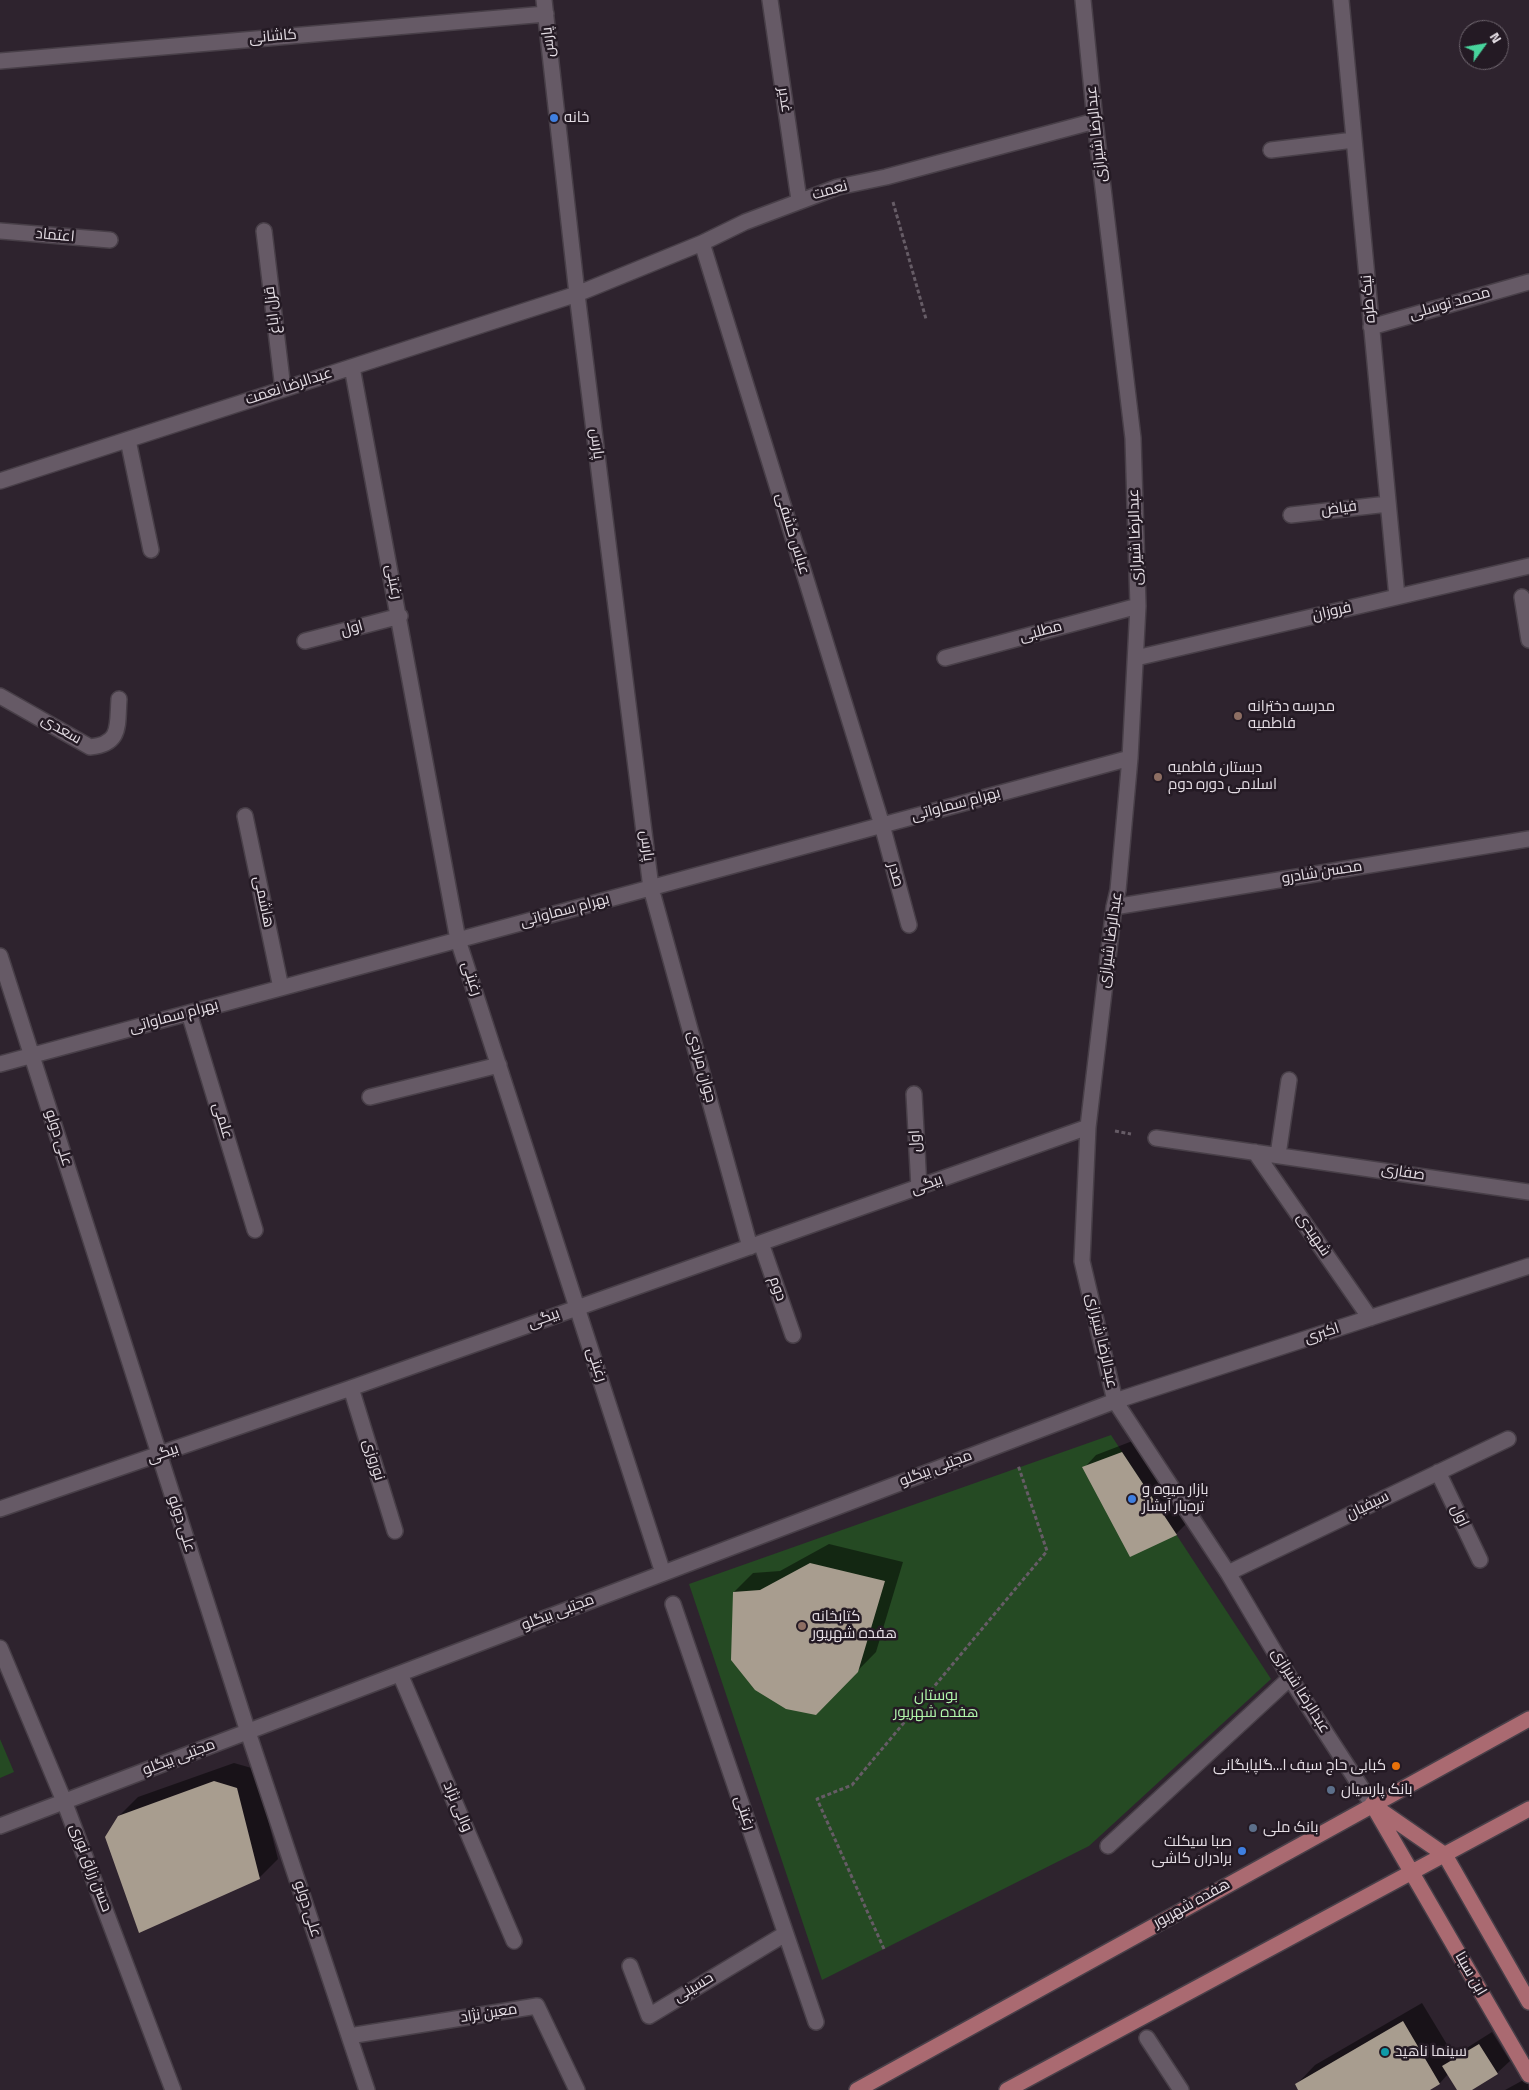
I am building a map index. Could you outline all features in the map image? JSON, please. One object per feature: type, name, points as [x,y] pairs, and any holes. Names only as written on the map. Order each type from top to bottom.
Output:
[{"type":"main road","name":"هفده شهریور","points":[[857,2090],[1529,1719]]},
{"type":"main road","points":[[1372,1804],[1444,1855],[1529,2002]]},
{"type":"main road","name":"ابن سینا","points":[[1372,1804],[1529,2075]]},
{"type":"main road","points":[[1007,2090],[1529,1809]]},
{"type":"street","name":"غدیر","points":[[770,0],[799,200]]},
{"type":"street","name":"عبدالرضا شیرازی","points":[[1083,0],[1095,121],[1133,438],[1138,606],[1130,758],[1118,890],[1114,907],[1088,1128],[1082,1260],[1115,1401],[1228,1573],[1290,1678],[1372,1804]]},
{"type":"street","name":"نیک طره","points":[[1341,0],[1397,597]]},
{"type":"street","name":"کاشانی","points":[[0,61],[545,7]]},
{"type":"street","name":"پارس","points":[[545,7],[577,294],[651,888]]},
{"type":"street","name":"نعمت","points":[[577,294],[702,243],[745,222],[799,200],[838,187],[886,177],[1095,121]]},
{"type":"street","points":[[1271,150],[1354,140]]},
{"type":"street","name":"اعتماد","points":[[0,231],[110,240]]},
{"type":"street","name":"قزل اباغ","points":[[264,231],[283,389]]},
{"type":"street","name":"عباس کشفی","points":[[702,243],[882,825]]},
{"type":"street","name":"محمد توسلی","points":[[1372,326],[1529,282]]},
{"type":"street","name":"عبدالرضا نعمت","points":[[0,481],[577,294]]},
{"type":"street","name":"رغبتی","points":[[352,367],[400,616],[458,940],[663,1573]]},
{"type":"street","points":[[128,440],[151,550]]},
{"type":"street","name":"فیاض","points":[[1291,515],[1388,504]]},
{"type":"street","name":"فروزان","points":[[1136,658],[1529,566]]},
{"type":"street","points":[[1522,597],[1529,640]]},
{"type":"street","name":"مطلبی","points":[[945,658],[1138,606]]},
{"type":"street","name":"اول","points":[[305,641],[400,616]]},
{"type":"street","name":"سعدی","points":[[0,696],[90,747],[103,746],[113,739],[117,730],[119,699]]},
{"type":"street","name":"بهرام سماواتی","points":[[0,1064],[1130,758]]},
{"type":"street","name":"هاشمی","points":[[245,816],[281,988]]},
{"type":"street","name":"صدر","points":[[882,825],[909,925]]},
{"type":"street","name":"محسن شادرو","points":[[1114,907],[1529,840]]},
{"type":"street","name":"جوان مرادی","points":[[651,888],[756,1245]]},
{"type":"street","name":"علی دولو","points":[[0,956],[248,1732],[367,2090]]},
{"type":"street","name":"علمی","points":[[189,1013],[255,1230]]},
{"type":"street","points":[[370,1097],[499,1065]]},
{"type":"street","points":[[1278,1155],[1289,1080]]},
{"type":"street","name":"اول","points":[[914,1094],[919,1188]]},
{"type":"street","name":"بیگی","points":[[0,1509],[160,1455],[1088,1128]]},
{"type":"street","name":"صفاری","points":[[1156,1138],[1529,1192]]},
{"type":"street","name":"شهیدی","points":[[1256,1152],[1370,1318]]},
{"type":"street","name":"دوم","points":[[756,1245],[793,1335]]},
{"type":"street","name":"اکبری","points":[[1115,1401],[1529,1266]]},
{"type":"street","name":"نوروزی","points":[[351,1388],[395,1531]]},
{"type":"street","name":"مجتبی بیگلو","points":[[0,1826],[1115,1401]]},
{"type":"street","name":"سیفیان","points":[[1228,1573],[1508,1439]]},
{"type":"street","name":"اول","points":[[1438,1472],[1480,1560]]},
{"type":"street","name":"رغبتی","points":[[673,1604],[816,2022]]},
{"type":"street","name":"حسن رزاق نوری","points":[[0,1648],[64,1801],[173,2090]]},
{"type":"street","name":"والی نژاد","points":[[400,1674],[514,1941]]},
{"type":"street","points":[[1108,1846],[1290,1678]]},
{"type":"street","name":"حسینی","points":[[630,1966],[649,2016],[785,1934]]},
{"type":"street","name":"معین نژاد","points":[[349,2036],[537,2006],[577,2090]]},
{"type":"street","points":[[1147,2038],[1181,2090]]},
{"type":"path","points":[[886,177],[926,319]]},
{"type":"path","points":[[1088,1128],[1156,1138]]},
{"type":"path","points":[[884,1949],[817,1800],[852,1785],[1047,1551],[1010,1442]]},
{"type":"green space","name":"بوستان هفده شهریور","points":[[1111,1435],[1271,1679],[1089,1846],[822,1980],[689,1584]]},
{"type":"green space","points":[[0,1739],[14,1772],[0,1778]]},
{"type":"building","points":[[1122,1452],[1177,1535],[1130,1557],[1082,1467]]},
{"type":"building","name":"کتابخانه هفده شهریور","points":[[810,1563],[885,1581],[858,1672],[816,1715],[786,1709],[755,1690],[731,1660],[733,1592],[760,1590]]},
{"type":"building","points":[[214,1781],[237,1788],[260,1879],[139,1933],[105,1837],[118,1816]]},
{"type":"building","name":"سینما ناهید","points":[[1403,2021],[1440,2084],[1430,2090],[1298,2090],[1295,2084]]},
{"type":"building","points":[[1479,2044],[1498,2074],[1472,2090],[1457,2090],[1442,2066]]},
{"type":"place","name":"خانه","points":[[554,118]]},
{"type":"place","name":"مدرسه دخترانه فاطمیه","points":[[1238,716]]},
{"type":"place","name":"دبستان فاطمیه اسلامی دوره دوم","points":[[1158,777]]},
{"type":"place","name":"بازار میوه و تره‌بار آبشار","points":[[1132,1499]]},
{"type":"place","name":"کتابخانه هفده شهریور","points":[[802,1626]]},
{"type":"place","name":"کبابی حاج سیف ا...گلپایگانی","points":[[1396,1766]]},
{"type":"place","name":"بانک پارسیان","points":[[1331,1790]]},
{"type":"place","name":"بانک ملی","points":[[1253,1828]]},
{"type":"place","name":"صبا سیکلت برادران کاشی","points":[[1242,1851]]},
{"type":"place","name":"سینما ناهید","points":[[1385,2052]]}]
